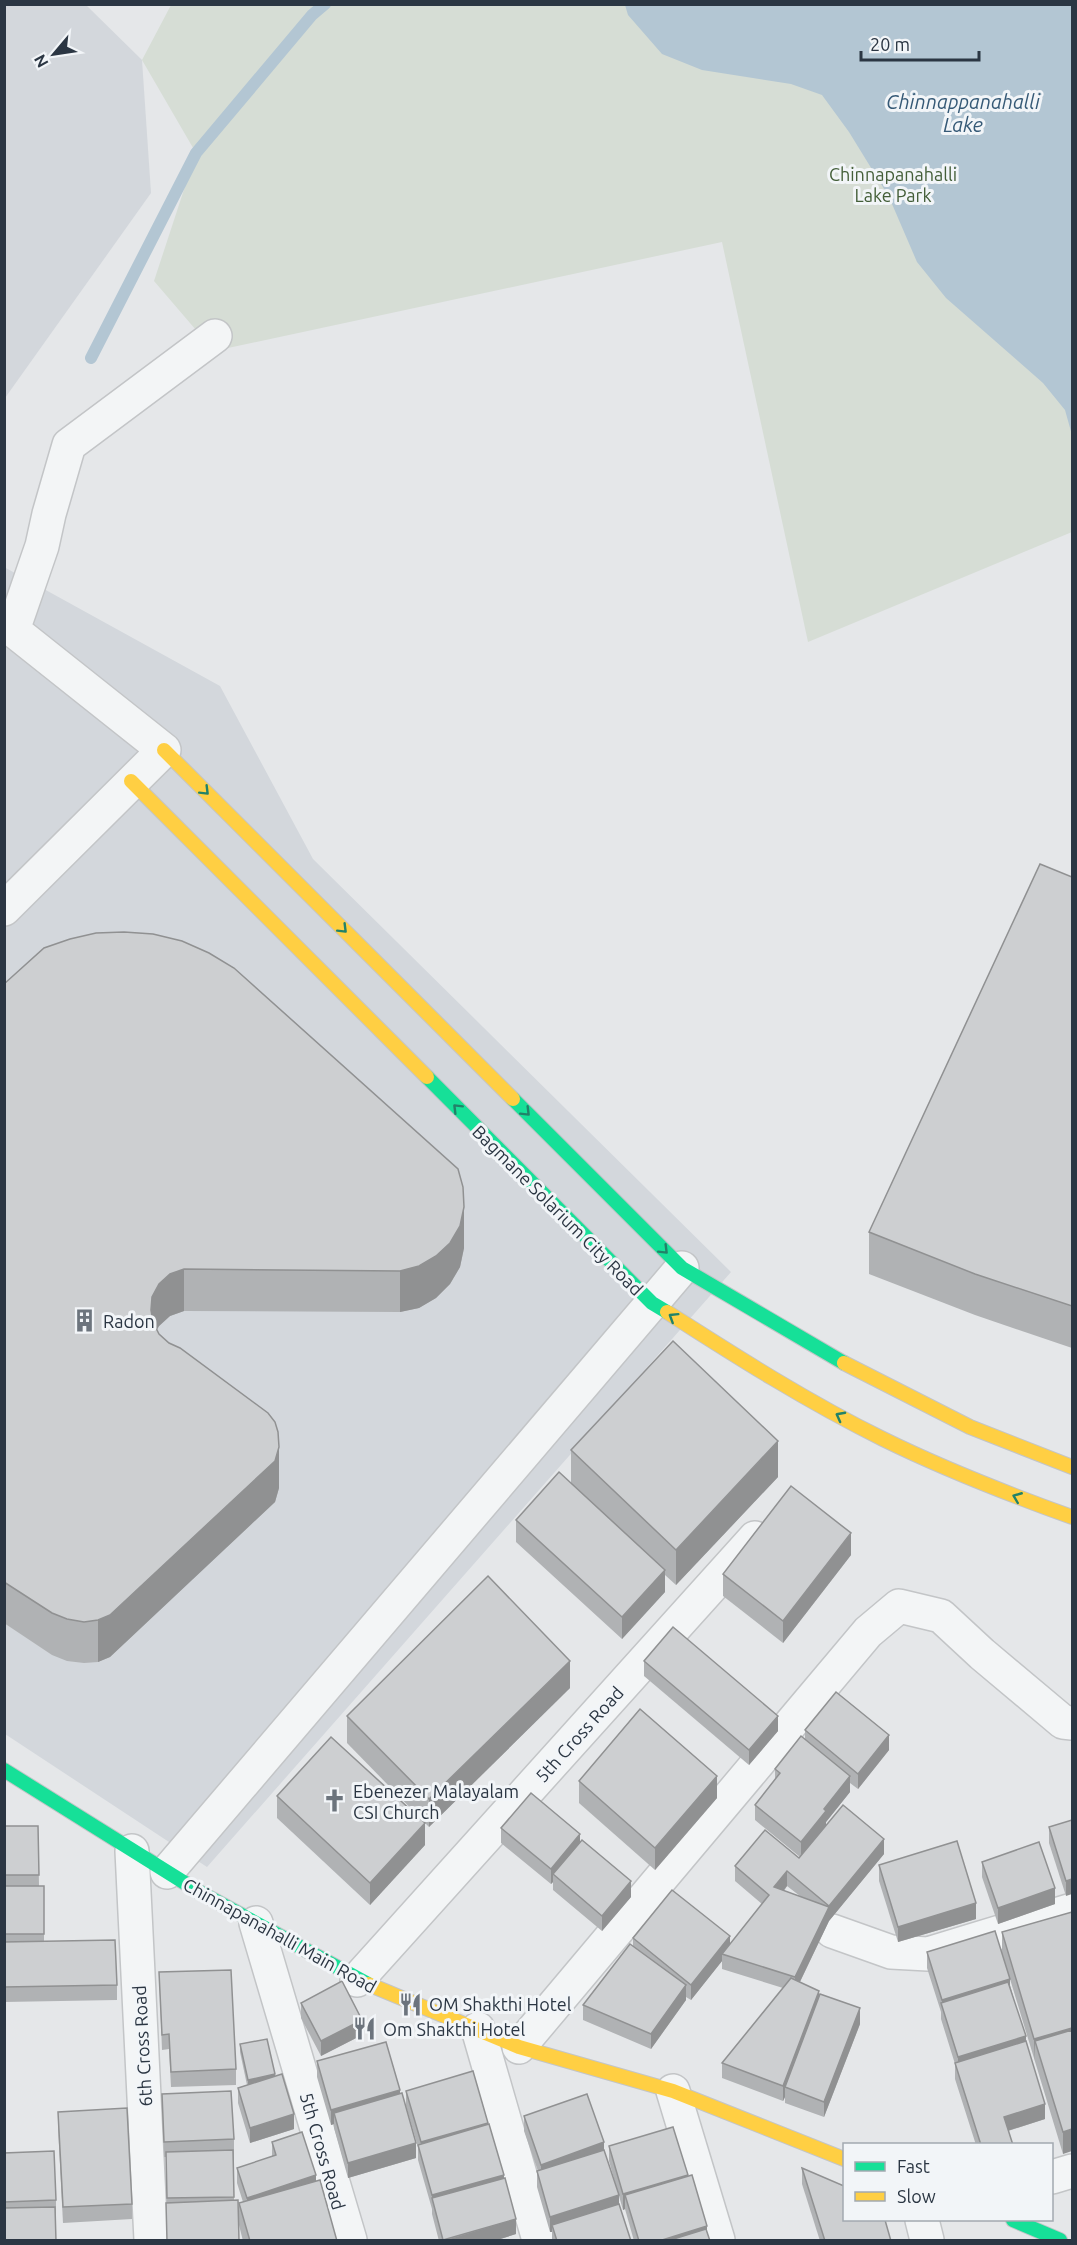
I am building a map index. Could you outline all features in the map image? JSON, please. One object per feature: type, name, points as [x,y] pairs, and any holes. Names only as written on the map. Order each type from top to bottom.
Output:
[{"type":"street","points":[[215,336],[69,445],[42,546],[13,630],[164,750],[682,1268],[781,1328],[904,1396],[978,1430],[1072,1467]]},
{"type":"street","points":[[4,909],[164,750]]},
{"type":"street","name":"Bagmane Solarium City Road","points":[[131,781],[652,1304],[748,1364],[884,1439],[959,1474],[1072,1517]]},
{"type":"street","points":[[167,1872],[682,1268]]},
{"type":"street","name":"5th Cross Road","points":[[357,1980],[777,1514]]},
{"type":"street","points":[[519,2047],[868,1632],[899,1606],[941,1616],[1063,1722],[1072,1723]]},
{"type":"street","name":"Chinnapanahalli Main Road","points":[[4,1770],[167,1872],[357,1980],[519,2047],[673,2091],[843,2159]]},
{"type":"street","name":"6th Cross Road","points":[[132,1851],[151,2241]]},
{"type":"street","points":[[832,1931],[891,1952],[928,1954],[1072,1910]]},
{"type":"street","name":"5th Cross Road","points":[[256,1923],[350,2241]]},
{"type":"street","points":[[478,2029],[539,2241]]},
{"type":"street","points":[[673,2091],[718,2241]]},
{"type":"street","points":[[1053,2177],[1072,2171]]},
{"type":"street","points":[[922,2221],[927,2241]]},
{"type":"street","points":[[1015,2221],[1060,2241]]},
{"type":"shaded area","points":[[5,4],[86,5],[142,60],[151,193],[5,398]]},
{"type":"shaded area","points":[[4,567],[220,686],[313,859],[731,1272],[207,1867],[5,1734]]},
{"type":"green space","name":"Chinnapanahalli Lake Park","points":[[171,5],[1072,5],[1072,532],[808,642],[722,242],[214,351],[154,281],[196,153],[142,60]]},
{"type":"water","name":"Chinnappanahalli Lake","points":[[625,5],[1072,5],[1072,435],[1065,410],[1043,383],[946,298],[917,262],[889,197],[849,132],[822,95],[791,84],[702,70],[662,54],[628,15]]},
{"type":"building","points":[[1040,864],[1072,877],[1072,1306],[975,1274],[869,1232]]},
{"type":"building","name":"Radon","points":[[96,933],[153,934],[182,941],[234,968],[458,1169],[463,1187],[464,1207],[460,1226],[450,1243],[436,1256],[419,1266],[400,1271],[184,1269],[170,1274],[159,1284],[152,1297],[151,1310],[153,1322],[159,1334],[268,1413],[275,1422],[279,1447],[275,1461],[110,1615],[84,1622],[52,1613],[4,1582],[4,984],[44,948]]},
{"type":"building","points":[[673,1341],[778,1441],[676,1550],[571,1450]]},
{"type":"building","points":[[559,1472],[665,1570],[622,1617],[516,1520]]},
{"type":"building","points":[[791,1486],[851,1533],[783,1621],[723,1574]]},
{"type":"building","points":[[488,1576],[570,1661],[429,1799],[347,1716]]},
{"type":"building","points":[[673,1627],[778,1716],[749,1750],[644,1661]]},
{"type":"building","points":[[836,1692],[889,1735],[858,1774],[805,1730]]},
{"type":"building","points":[[640,1709],[717,1776],[655,1848],[579,1781]]},
{"type":"building","points":[[801,1736],[850,1776],[801,1842],[755,1805],[780,1773],[775,1769]]},
{"type":"building","points":[[331,1737],[425,1823],[370,1883],[277,1796]]},
{"type":"building","points":[[531,1793],[580,1834],[551,1869],[501,1828]]},
{"type":"building","points":[[843,1805],[884,1839],[829,1906],[787,1871],[774,1887],[829,1907],[795,1977],[722,1954],[769,1895],[735,1866],[765,1830],[799,1858]]},
{"type":"building","points":[[1072,1820],[1072,1879],[1066,1881],[1049,1827]]},
{"type":"building","points":[[4,1826],[38,1826],[39,1875],[4,1875]]},
{"type":"building","points":[[582,1840],[631,1881],[602,1916],[553,1874]]},
{"type":"building","points":[[957,1841],[976,1903],[898,1927],[879,1865]]},
{"type":"building","points":[[1039,1842],[1055,1888],[998,1908],[982,1862]]},
{"type":"building","points":[[4,1886],[44,1886],[44,1934],[4,1934]]},
{"type":"building","points":[[672,1890],[730,1936],[691,1985],[633,1938]]},
{"type":"building","points":[[1072,1912],[1072,2028],[1034,2039],[1002,1932]]},
{"type":"building","points":[[995,1931],[1010,1979],[942,2000],[927,1952]]},
{"type":"building","points":[[115,1940],[117,1985],[4,1987],[4,1942]]},
{"type":"building","points":[[630,1944],[686,1985],[651,2034],[583,2005]]},
{"type":"building","points":[[231,1970],[236,2069],[171,2072],[169,2034],[162,2035],[159,1972]]},
{"type":"building","points":[[791,1978],[819,1991],[783,2086],[722,2063]]},
{"type":"building","points":[[342,1981],[362,2020],[321,2041],[301,2003]]},
{"type":"building","points":[[1008,1982],[1026,2036],[958,2057],[941,2003]]},
{"type":"building","points":[[820,1994],[860,2008],[824,2102],[785,2087]]},
{"type":"building","points":[[1072,2030],[1072,2129],[1063,2132],[1035,2041]]},
{"type":"building","points":[[267,2039],[275,2074],[248,2080],[240,2044]]},
{"type":"building","points":[[1026,2041],[1045,2104],[1004,2117],[1012,2143],[980,2143],[955,2063]]},
{"type":"building","points":[[386,2042],[400,2090],[331,2110],[317,2061]]},
{"type":"building","points":[[473,2071],[488,2123],[421,2142],[406,2091]]},
{"type":"building","points":[[282,2074],[294,2114],[250,2128],[238,2088]]},
{"type":"building","points":[[231,2091],[234,2139],[164,2142],[162,2094]]},
{"type":"building","points":[[402,2093],[416,2143],[348,2163],[334,2113]]},
{"type":"building","points":[[587,2094],[604,2142],[541,2165],[524,2116]]},
{"type":"building","points":[[127,2108],[132,2204],[63,2207],[58,2112]]},
{"type":"building","points":[[489,2124],[504,2175],[432,2195],[418,2145]]},
{"type":"building","points":[[673,2127],[688,2175],[623,2194],[609,2146]]},
{"type":"building","points":[[302,2132],[316,2175],[247,2198],[237,2168],[276,2155],[272,2142]]},
{"type":"building","points":[[233,2150],[234,2197],[167,2198],[166,2152]]},
{"type":"building","points":[[604,2150],[619,2195],[550,2217],[537,2171]]},
{"type":"building","points":[[54,2151],[56,2200],[4,2202],[4,2153]]},
{"type":"building","points":[[802,2168],[843,2186],[843,2221],[885,2221],[891,2241],[825,2241]]},
{"type":"building","points":[[692,2175],[707,2226],[659,2241],[639,2241],[625,2195]]},
{"type":"building","points":[[505,2178],[516,2219],[443,2240],[432,2198]]},
{"type":"building","points":[[320,2180],[337,2241],[250,2241],[239,2203]]},
{"type":"building","points":[[238,2200],[239,2241],[167,2241],[166,2203]]},
{"type":"building","points":[[619,2204],[631,2241],[557,2241],[552,2225]]},
{"type":"building","points":[[55,2207],[56,2241],[4,2241],[4,2208]]},
{"type":"building","points":[[706,2229],[710,2241],[667,2241]]},
{"type":"waterway","points":[[91,358],[196,153],[312,15],[325,4]]},
{"type":"traffic: fast","points":[[427,1077],[652,1303],[667,1312]]},
{"type":"traffic: fast","points":[[513,1099],[682,1268],[844,1363]]},
{"type":"traffic: fast","points":[[4,1770],[201,1893],[368,1984]]},
{"type":"traffic: fast","points":[[1015,2221],[1060,2240]]},
{"type":"traffic: slow","points":[[164,750],[513,1099]]},
{"type":"traffic: slow","points":[[131,781],[427,1077]]},
{"type":"traffic: slow","points":[[667,1312],[746,1362],[855,1425],[976,1481],[1072,1517]]},
{"type":"traffic: slow","points":[[844,1363],[970,1427],[1072,1467]]},
{"type":"traffic: slow","points":[[368,1984],[519,2047],[673,2091],[843,2159]]},
{"type":"place","name":"Radon","points":[[85,1321]]},
{"type":"place","name":"Ebenezer Malayalam CSI Church","points":[[335,1801]]},
{"type":"place","name":"OM Shakthi Hotel","points":[[411,2004]]},
{"type":"place","name":"Om Shakthi Hotel","points":[[365,2029]]}]
